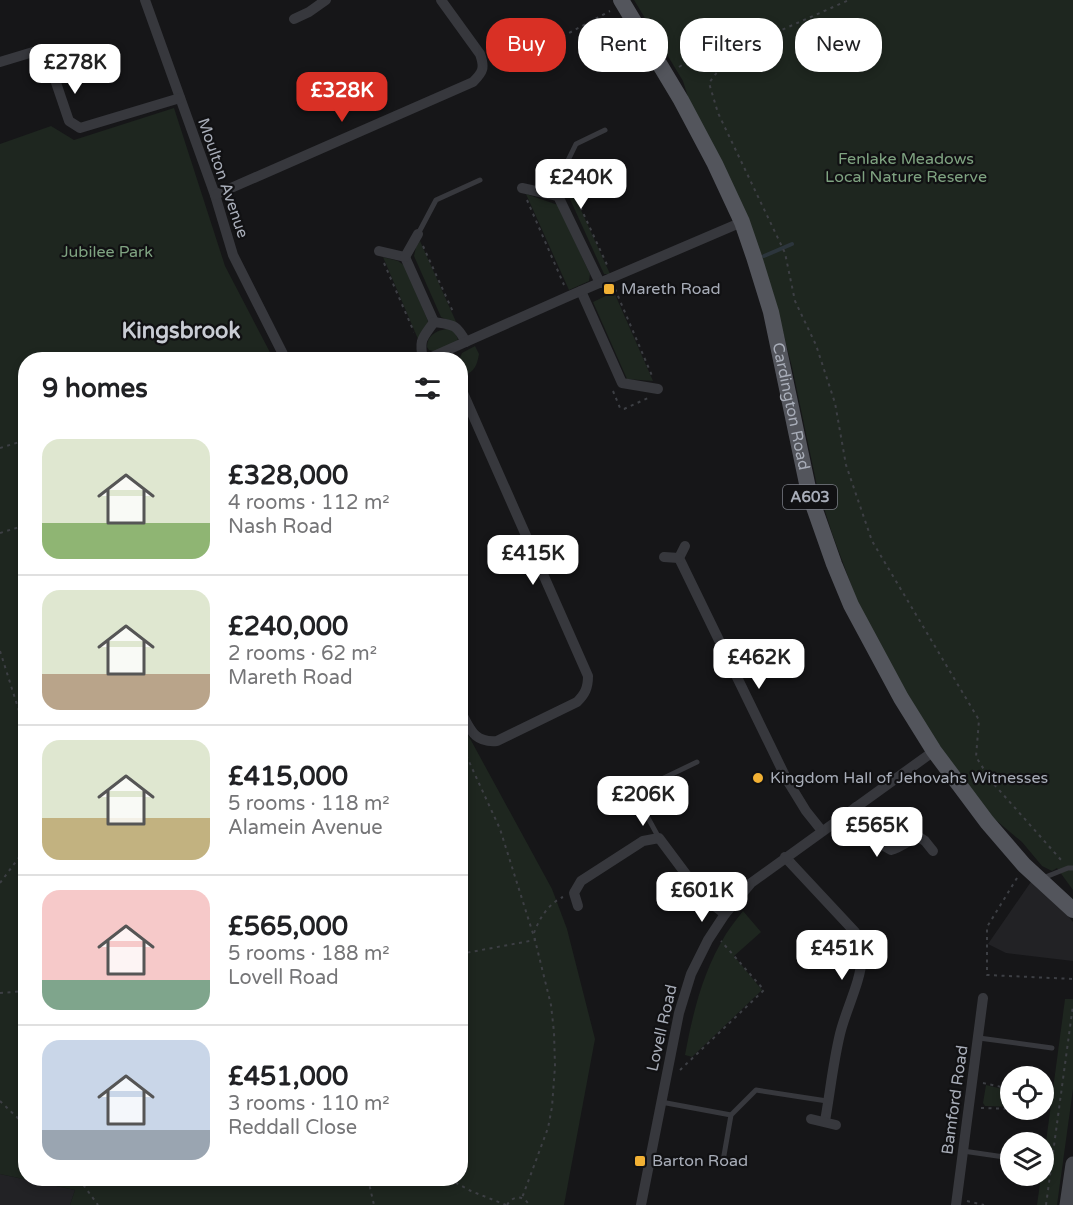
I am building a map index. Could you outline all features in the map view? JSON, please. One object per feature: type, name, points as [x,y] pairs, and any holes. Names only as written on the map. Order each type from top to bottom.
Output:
[{"type":"main road","name":"Cardington Road","points":[[622,2],[681,100],[742,222],[771,312],[809,493],[851,605],[869,641],[933,751],[987,822],[1024,865],[1073,910]]},
{"type":"street","name":"Moulton Avenue","points":[[145,0],[233,255],[282,352]]},
{"type":"street","points":[[294,19],[326,0]]},
{"type":"street","points":[[214,195],[472,82],[481,74],[484,63],[441,0]]},
{"type":"street","points":[[0,62],[33,52],[48,59],[69,121],[80,128],[180,98]]},
{"type":"street","points":[[522,188],[558,196],[600,283]]},
{"type":"street","points":[[452,352],[466,342],[742,222]]},
{"type":"street","points":[[405,257],[418,234]]},
{"type":"street","points":[[379,251],[405,257]]},
{"type":"street","points":[[405,257],[434,322]]},
{"type":"street","points":[[581,291],[622,383],[658,389]]},
{"type":"street","points":[[434,322],[449,324],[459,329],[466,342]]},
{"type":"street","points":[[422,352],[420,345],[434,322]]},
{"type":"street","points":[[468,404],[588,676],[585,694],[577,702],[497,741],[488,742],[478,738],[468,725]]},
{"type":"street","points":[[679,558],[686,546]]},
{"type":"street","points":[[664,556],[679,558]]},
{"type":"street","points":[[679,558],[787,780],[806,811],[822,831]]},
{"type":"street","name":"Lovell Road","points":[[641,1205],[679,1012],[691,974],[713,932],[751,883],[933,751]]},
{"type":"street","points":[[856,807],[884,846],[891,850],[899,848],[911,839],[919,837],[933,851]]},
{"type":"street","points":[[578,906],[574,893],[581,882],[642,842],[659,838],[703,897],[725,915]]},
{"type":"street","points":[[785,857],[855,932],[861,944],[862,959],[859,977],[839,1036],[828,1101],[830,1123],[811,1119]]},
{"type":"street","name":"Bamford Road","points":[[956,1205],[983,998]]},
{"type":"street","points":[[1067,1205],[1073,1164]]},
{"type":"lane","points":[[558,196],[555,187],[576,144],[605,130]]},
{"type":"lane","points":[[418,234],[436,200],[480,180]]},
{"type":"lane","points":[[659,838],[637,793],[697,762]]},
{"type":"lane","points":[[1039,880],[1070,868]]},
{"type":"lane","points":[[979,1038],[1052,1048]]},
{"type":"lane","points":[[723,1161],[731,1115],[756,1090],[828,1101]]},
{"type":"lane","points":[[661,1102],[731,1115]]},
{"type":"lane","points":[[963,1151],[1000,1156]]},
{"type":"path","points":[[783,29],[849,0]]},
{"type":"path","points":[[484,63],[515,62],[622,2]]},
{"type":"path","points":[[666,74],[680,65]]},
{"type":"path","points":[[717,72],[709,83],[718,113],[785,253],[795,301],[816,345],[836,403],[846,465],[872,541],[979,720],[976,758],[992,782],[1070,868]]},
{"type":"path","points":[[0,448],[18,442]]},
{"type":"path","points":[[0,532],[18,527]]},
{"type":"path","points":[[0,651],[18,708]]},
{"type":"path","points":[[468,759],[500,829],[535,940]]},
{"type":"path","points":[[0,884],[18,860]]},
{"type":"path","points":[[1024,865],[987,927],[987,975],[1073,979]]},
{"type":"path","points":[[522,1198],[548,1128],[555,1066],[551,1005],[533,932],[546,910],[560,898],[574,893]]},
{"type":"path","points":[[666,1077],[675,1075],[764,990],[713,932]]},
{"type":"path","points":[[468,953],[535,940]]},
{"type":"path","points":[[0,993],[18,992]]},
{"type":"path","points":[[1046,1205],[1073,1005]]},
{"type":"path","points":[[983,1083],[1000,1087]]},
{"type":"path","points":[[0,1101],[18,1118]]},
{"type":"path","points":[[979,1108],[1000,1109]]},
{"type":"path","points":[[84,1186],[98,1205]]},
{"type":"path","points":[[370,1186],[374,1205]]},
{"type":"path","points":[[462,1186],[506,1205],[511,1199],[522,1198],[530,1205]]},
{"type":"path","points":[[967,1201],[984,1205]]},
{"type":"shaded area","points":[[1035,876],[1073,922],[1073,961],[1006,953],[988,944]]},
{"type":"shaded area","points":[[0,1174],[18,1178],[18,1186],[56,1186],[75,1190],[70,1205],[0,1205]]},
{"type":"green space","name":"Fenlake Meadows Local Nature Reserve","points":[[634,0],[1073,0],[1073,890],[1057,868],[1052,871],[1042,866],[1022,842],[991,816],[935,740],[893,670],[857,601],[817,486],[792,367],[772,289],[689,100],[683,81],[668,56],[668,18],[645,18]]},
{"type":"green space","name":"Jubilee Park","points":[[174,108],[225,266],[270,352],[18,352],[18,1178],[0,1174],[0,144],[51,126],[74,140]]},
{"type":"green space","points":[[566,177],[610,274],[604,274],[565,188]]},
{"type":"green space","points":[[526,194],[558,205],[590,274],[589,281],[569,290]]},
{"type":"green space","points":[[420,241],[457,324],[441,317],[414,256]]},
{"type":"green space","points":[[383,257],[398,261],[405,266],[428,321],[418,339]]},
{"type":"green space","points":[[614,292],[653,381],[627,379],[593,302]]},
{"type":"green space","points":[[446,329],[453,329],[458,339],[455,344],[437,352],[429,350],[427,343],[430,337]]},
{"type":"green space","points":[[475,346],[479,354],[473,370],[468,374],[468,352],[464,352]]},
{"type":"green space","points":[[468,735],[552,889],[567,929],[595,1039],[564,1205],[70,1205],[75,1190],[56,1186],[468,1186]]},
{"type":"green space","points":[[743,911],[761,932],[734,956],[762,990],[692,1057],[685,1055],[695,1008],[711,962],[726,934]]},
{"type":"green space","points":[[1065,999],[1073,999],[1073,1089],[1057,1205],[1037,1205],[1040,1186],[1054,1186],[1054,1132],[1047,1132],[1049,1120],[1054,1120],[1054,1082]]},
{"type":"green space","points":[[986,1085],[1000,1088],[1000,1107],[985,1106],[983,1103]]},
{"type":"waterway","points":[[764,256],[792,244]]},
{"type":"place","name":"Mareth Road","points":[[609,289]]},
{"type":"place","name":"Kingdom Hall of Jehovahs Witnesses","points":[[758,778]]},
{"type":"place","name":"Barton Road","points":[[640,1161]]},
{"type":"district","name":"Kingsbrook","points":[[181,331]]}]
